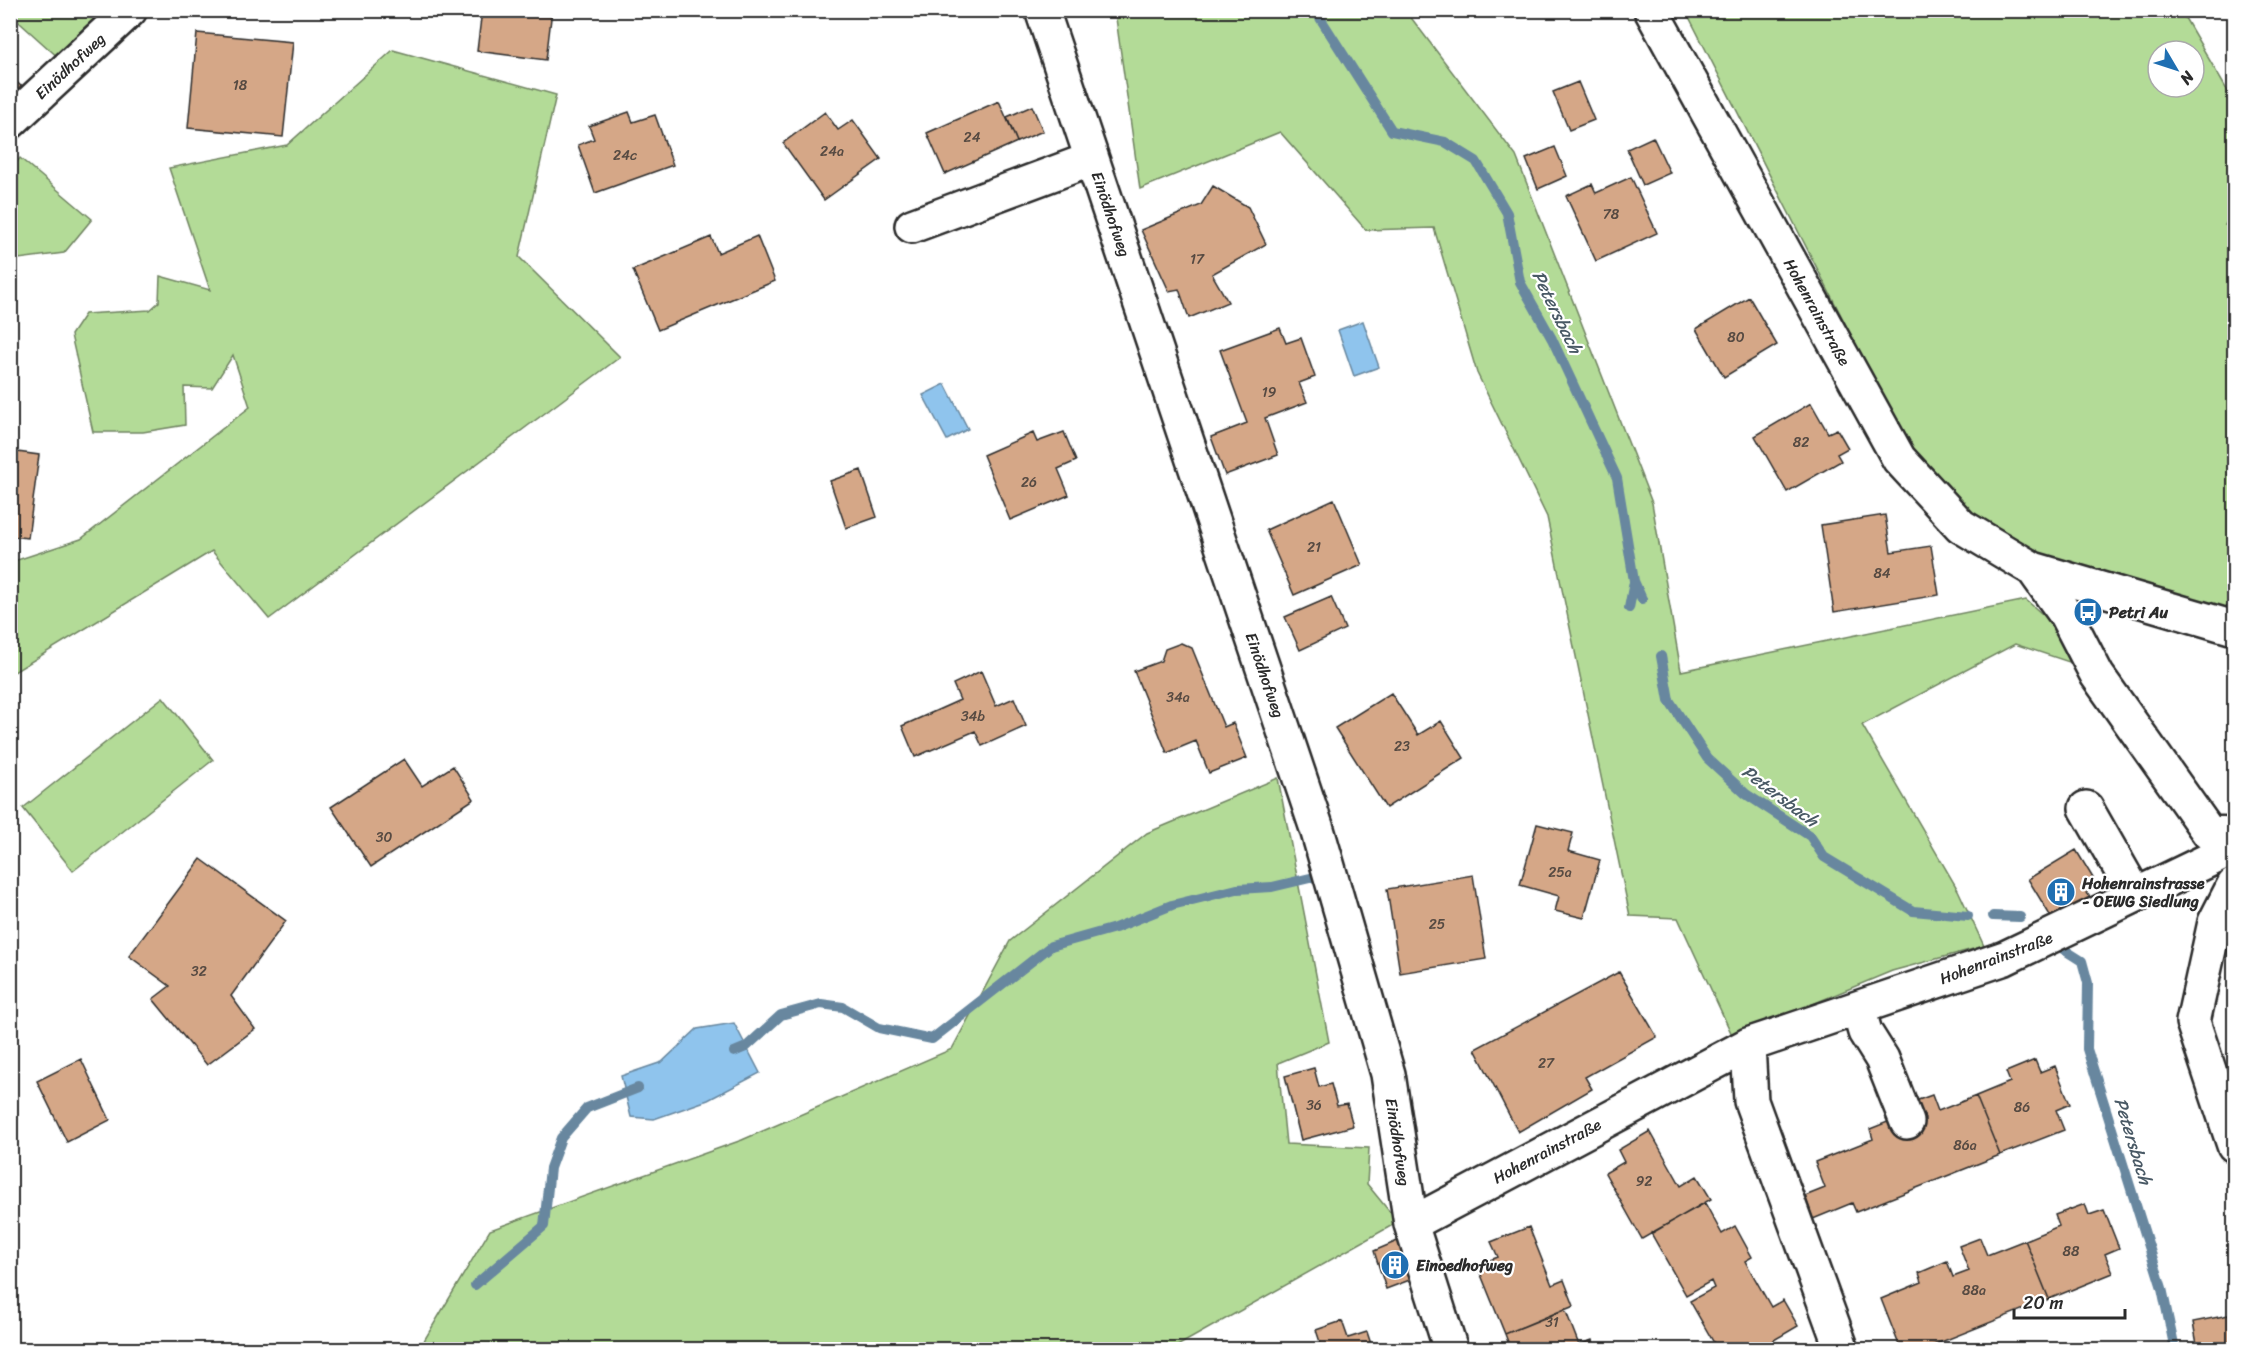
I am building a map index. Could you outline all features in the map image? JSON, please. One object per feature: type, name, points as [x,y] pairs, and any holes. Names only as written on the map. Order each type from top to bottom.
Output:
[{"type":"street","name":"Einödhofweg","points":[[10,122],[130,10]]},
{"type":"street","name":"Einödhofweg","points":[[1042,10],[1317,829],[1388,1074],[1411,1224],[1451,1350]]},
{"type":"street","name":"Hohenrainstraße","points":[[1651,10],[1899,459],[1961,526],[2033,569],[2235,628]]},
{"type":"street","points":[[912,226],[1092,159]]},
{"type":"street","name":"Hohenrainstraße","points":[[2033,569],[2066,615],[2097,675],[2209,832],[2235,834]]},
{"type":"street","points":[[2086,808],[2135,894]]},
{"type":"street","name":"Hohenrainstraße","points":[[1411,1224],[1748,1045],[2005,958],[2085,922],[2135,894],[2235,848]]},
{"type":"street","points":[[2235,885],[2215,922],[2193,1022],[2235,1145]]},
{"type":"street","points":[[1858,1008],[1865,1032],[1882,1059],[1907,1122]]},
{"type":"street","points":[[1748,1045],[1751,1101],[1842,1350]]},
{"type":"green space","points":[[11,10],[110,11],[60,59],[11,15]]},
{"type":"green space","points":[[1115,11],[1406,11],[1516,156],[1652,503],[1681,671],[2026,600],[2056,626],[2076,657],[2069,662],[2015,644],[1862,725],[1958,890],[1984,946],[1892,971],[1733,1037],[1678,918],[1630,916],[1547,517],[1477,373],[1434,228],[1366,230],[1280,132],[1140,189]]},
{"type":"green space","points":[[1686,11],[2181,11],[2197,39],[2146,39],[2146,99],[2206,99],[2206,54],[2234,102],[2234,210],[2225,225],[2234,225],[2234,612],[2033,558],[1971,517],[1902,435]]},
{"type":"green space","points":[[393,50],[556,95],[519,257],[620,357],[269,619],[212,551],[11,674],[11,562],[81,539],[250,407],[233,355],[212,388],[184,387],[185,425],[143,432],[93,432],[71,335],[85,314],[150,310],[159,302],[160,276],[210,290],[169,168],[287,145]]},
{"type":"green space","points":[[20,158],[92,219],[64,253],[11,260],[11,169]]},
{"type":"green space","points":[[163,697],[213,760],[73,871],[23,808]]},
{"type":"green space","points":[[1278,778],[1329,1042],[1278,1063],[1286,1144],[1369,1148],[1367,1184],[1398,1222],[1172,1349],[419,1349],[490,1230],[742,1140],[952,1049],[1010,941],[1147,833]]},
{"type":"water","points":[[1363,321],[1379,367],[1354,376],[1338,330]]},
{"type":"water","points":[[945,384],[968,429],[947,440],[923,395]]},
{"type":"water","points":[[734,1023],[760,1073],[708,1100],[654,1119],[631,1117],[621,1076],[662,1062],[697,1029]]},
{"type":"building","points":[[482,10],[552,10],[546,60],[477,51]]},
{"type":"building","points":[[197,33],[293,42],[283,137],[188,128]]},
{"type":"building","points":[[10,76],[22,87],[10,98]]},
{"type":"building","points":[[1578,82],[1594,120],[1569,130],[1553,92]]},
{"type":"building","points":[[999,101],[1017,142],[945,174],[927,133]]},
{"type":"building","points":[[1032,106],[1043,131],[1017,142],[1007,117]]},
{"type":"building","points":[[629,112],[633,122],[655,115],[673,165],[595,193],[578,145],[594,139],[589,126]]},
{"type":"building","points":[[825,112],[838,130],[853,120],[881,159],[824,200],[783,143]]},
{"type":"building","points":[[1653,137],[1670,173],[1643,185],[1627,149]]},
{"type":"building","points":[[1555,147],[1567,176],[1538,189],[1526,159]]},
{"type":"building","points":[[1631,177],[1657,233],[1596,261],[1566,196],[1592,184],[1596,193]]},
{"type":"building","points":[[1213,186],[1248,207],[1266,244],[1212,274],[1228,302],[1189,318],[1179,289],[1169,291],[1141,230],[1201,205]]},
{"type":"building","points":[[757,236],[775,281],[658,330],[633,270],[711,237],[718,253]]},
{"type":"building","points":[[1749,297],[1777,345],[1724,377],[1696,329]]},
{"type":"building","points":[[1280,328],[1286,343],[1301,338],[1315,377],[1299,383],[1307,402],[1265,418],[1278,455],[1225,475],[1211,437],[1247,423],[1220,350]]},
{"type":"building","points":[[1811,403],[1828,433],[1837,429],[1848,448],[1837,454],[1841,461],[1787,492],[1755,436]]},
{"type":"building","points":[[1064,432],[1076,461],[1058,469],[1069,495],[1010,520],[983,455],[1033,433],[1037,442]]},
{"type":"building","points":[[10,451],[39,455],[28,538],[10,536]]},
{"type":"building","points":[[861,470],[877,517],[846,528],[830,481]]},
{"type":"building","points":[[1334,499],[1362,565],[1294,595],[1266,530]]},
{"type":"building","points":[[1885,515],[1891,552],[1931,546],[1939,595],[1834,612],[1821,525]]},
{"type":"building","points":[[1331,597],[1345,629],[1300,650],[1285,617]]},
{"type":"building","points":[[1181,643],[1192,648],[1224,727],[1233,723],[1247,758],[1209,773],[1196,741],[1167,753],[1134,671],[1161,661],[1165,649]]},
{"type":"building","points":[[981,671],[996,706],[1014,698],[1026,726],[982,746],[975,731],[915,757],[902,726],[960,700],[953,684]]},
{"type":"building","points":[[1391,693],[1418,735],[1441,721],[1464,758],[1386,808],[1335,728]]},
{"type":"building","points":[[404,759],[422,786],[453,766],[474,799],[371,867],[331,807]]},
{"type":"building","points":[[1537,824],[1573,833],[1568,851],[1600,860],[1584,918],[1555,911],[1559,896],[1520,885]]},
{"type":"building","name":"Hohenrainstrasse - OEWG Siedlung","points":[[2076,850],[2093,878],[2082,885],[2091,899],[2054,922],[2028,879]]},
{"type":"building","points":[[201,859],[286,921],[231,996],[255,1029],[207,1065],[153,999],[170,986],[129,956]]},
{"type":"building","points":[[1473,875],[1486,959],[1400,973],[1387,889]]},
{"type":"building","points":[[1619,972],[1657,1037],[1585,1077],[1592,1089],[1518,1132],[1475,1049]]},
{"type":"building","points":[[81,1059],[110,1120],[67,1142],[37,1081]]},
{"type":"building","points":[[2035,1060],[2040,1072],[2055,1066],[2070,1104],[2056,1110],[2064,1130],[2000,1155],[1976,1096],[2010,1082],[2006,1072]]},
{"type":"building","points":[[1314,1068],[1319,1087],[1331,1084],[1337,1106],[1347,1104],[1353,1126],[1301,1140],[1285,1076]]},
{"type":"building","points":[[1932,1095],[1938,1111],[1976,1096],[2000,1155],[1856,1212],[1852,1203],[1813,1219],[1805,1196],[1825,1188],[1815,1162],[1873,1139],[1870,1129],[1898,1118],[1910,1103]]},
{"type":"building","points":[[1650,1131],[1681,1186],[1697,1176],[1711,1199],[1642,1239],[1605,1173],[1624,1162],[1618,1150]]},
{"type":"building","points":[[1705,1203],[1722,1234],[1735,1226],[1752,1257],[1745,1261],[1771,1307],[1783,1300],[1798,1326],[1757,1350],[1718,1350],[1690,1301],[1714,1288],[1711,1281],[1686,1295],[1651,1233]]},
{"type":"building","points":[[2085,1204],[2089,1215],[2104,1210],[2119,1248],[2105,1254],[2113,1273],[2049,1299],[2025,1240],[2059,1226],[2055,1215]]},
{"type":"building","points":[[1529,1227],[1552,1285],[1564,1280],[1574,1306],[1505,1334],[1477,1265],[1498,1257],[1491,1242]]},
{"type":"building","points":[[1980,1238],[1987,1255],[2025,1240],[2049,1299],[1921,1350],[1901,1350],[1881,1299],[1922,1282],[1919,1273],[1947,1261],[1953,1277],[1969,1271],[1959,1246]]},
{"type":"building","name":"Einoedhofweg","points":[[1402,1239],[1415,1278],[1386,1289],[1374,1251]]},
{"type":"building","points":[[1565,1309],[1579,1345],[1592,1340],[1596,1350],[1511,1350],[1505,1334]]},
{"type":"building","points":[[2234,1314],[2234,1350],[2198,1350],[2193,1322]]},
{"type":"building","points":[[1342,1321],[1348,1338],[1367,1332],[1373,1350],[1307,1350],[1321,1345],[1316,1330]]},
{"type":"waterway","name":"Petersbach","points":[[1315,10],[1392,131],[1445,142],[1476,161],[1507,213],[1520,282],[1552,339],[1617,478],[1634,581],[1642,599]]},
{"type":"waterway","points":[[1629,608],[1634,582]]},
{"type":"waterway","name":"Petersbach","points":[[1661,656],[1669,700],[1707,758],[1746,794],[1810,836],[1824,857],[1913,911],[1968,916]]},
{"type":"waterway","points":[[734,1052],[746,1047],[781,1015],[821,1004],[843,1007],[879,1028],[932,1039],[1051,946],[1115,928],[1172,905],[1237,889],[1272,887],[1310,878]]},
{"type":"waterway","name":"Petersbach","points":[[1993,916],[2020,917]]},
{"type":"waterway","name":"Petersbach","points":[[2063,949],[2082,961],[2088,983],[2087,1049],[2162,1288],[2175,1350]]},
{"type":"waterway","points":[[475,1285],[544,1226],[550,1168],[561,1138],[587,1108],[638,1088]]},
{"type":"place","name":"Petri Au","points":[[2088,612]]},
{"type":"place","name":"Hohenrainstrasse - OEWG Siedlung","points":[[2061,892]]},
{"type":"place","name":"Einoedhofweg","points":[[1395,1265]]}]
